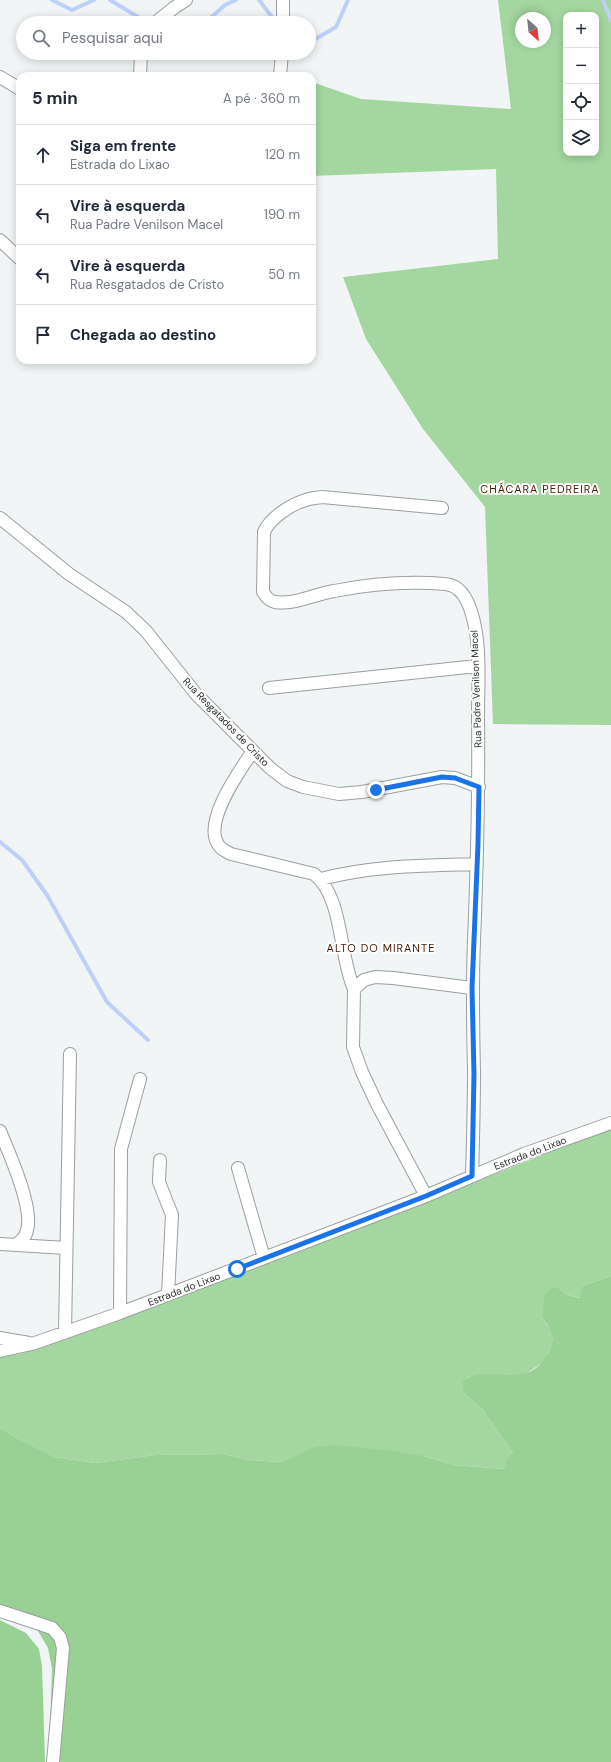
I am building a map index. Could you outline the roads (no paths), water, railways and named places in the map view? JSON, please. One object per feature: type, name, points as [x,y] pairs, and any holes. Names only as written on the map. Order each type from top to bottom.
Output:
[{"type":"street","points":[[164,16],[186,0]]},
{"type":"street","points":[[283,0],[284,16]]},
{"type":"street","points":[[140,72],[141,60]]},
{"type":"street","points":[[280,72],[281,60]]},
{"type":"street","points":[[0,77],[16,87]]},
{"type":"street","points":[[0,240],[16,255]]},
{"type":"street","name":"Rua Padre Venilson Macel","points":[[442,508],[322,497],[307,499],[295,505],[267,525],[264,532],[263,592],[266,598],[270,600],[286,602],[334,591],[379,585],[418,583],[455,585],[461,591],[468,603],[473,618],[477,644],[479,787],[472,988],[474,1074],[472,1176]]},
{"type":"street","name":"Rua Resgatados de Cristo","points":[[0,518],[69,574],[126,612],[146,631],[196,694],[253,752],[287,781],[303,787],[339,794],[369,791],[442,777],[455,778],[479,787]]},
{"type":"street","points":[[268,688],[477,666]]},
{"type":"street","points":[[253,752],[232,782],[222,802],[216,825],[217,842],[221,848],[231,854],[314,874],[321,879],[327,888],[341,936],[348,976],[354,989],[353,1047],[362,1072],[377,1104],[426,1196]]},
{"type":"street","points":[[321,879],[350,872],[379,868],[477,864]]},
{"type":"street","points":[[354,989],[364,980],[375,977],[472,988]]},
{"type":"street","points":[[65,1332],[70,1054]]},
{"type":"street","points":[[120,1313],[121,1149],[140,1078]]},
{"type":"street","name":"Estrada do Lixao","points":[[0,1351],[32,1344],[120,1313],[426,1196],[524,1154],[611,1122]]},
{"type":"street","points":[[0,1131],[17,1175],[28,1218],[28,1230],[24,1238],[16,1245]]},
{"type":"street","points":[[160,1160],[159,1182],[172,1215],[168,1295]]},
{"type":"street","points":[[238,1168],[264,1258]]},
{"type":"street","points":[[0,1244],[66,1248]]},
{"type":"street","points":[[0,1338],[32,1344]]},
{"type":"street","points":[[0,1612],[52,1628],[60,1637],[64,1648],[53,1762]]},
{"type":"waterway","points":[[52,0],[72,10],[94,0]]},
{"type":"waterway","points":[[110,0],[136,16]]},
{"type":"waterway","points":[[213,16],[225,5],[236,0]]},
{"type":"waterway","points":[[259,0],[271,16]]},
{"type":"waterway","points":[[316,39],[336,27],[348,0]]},
{"type":"waterway","points":[[603,0],[611,20]]},
{"type":"waterway","points":[[0,842],[22,860],[47,895],[107,1002],[148,1040]]},
{"type":"district","name":"CHÁCARA PEDREIRA","points":[[540,489]]},
{"type":"district","name":"ALTO DO MIRANTE","points":[[381,948]]}]
